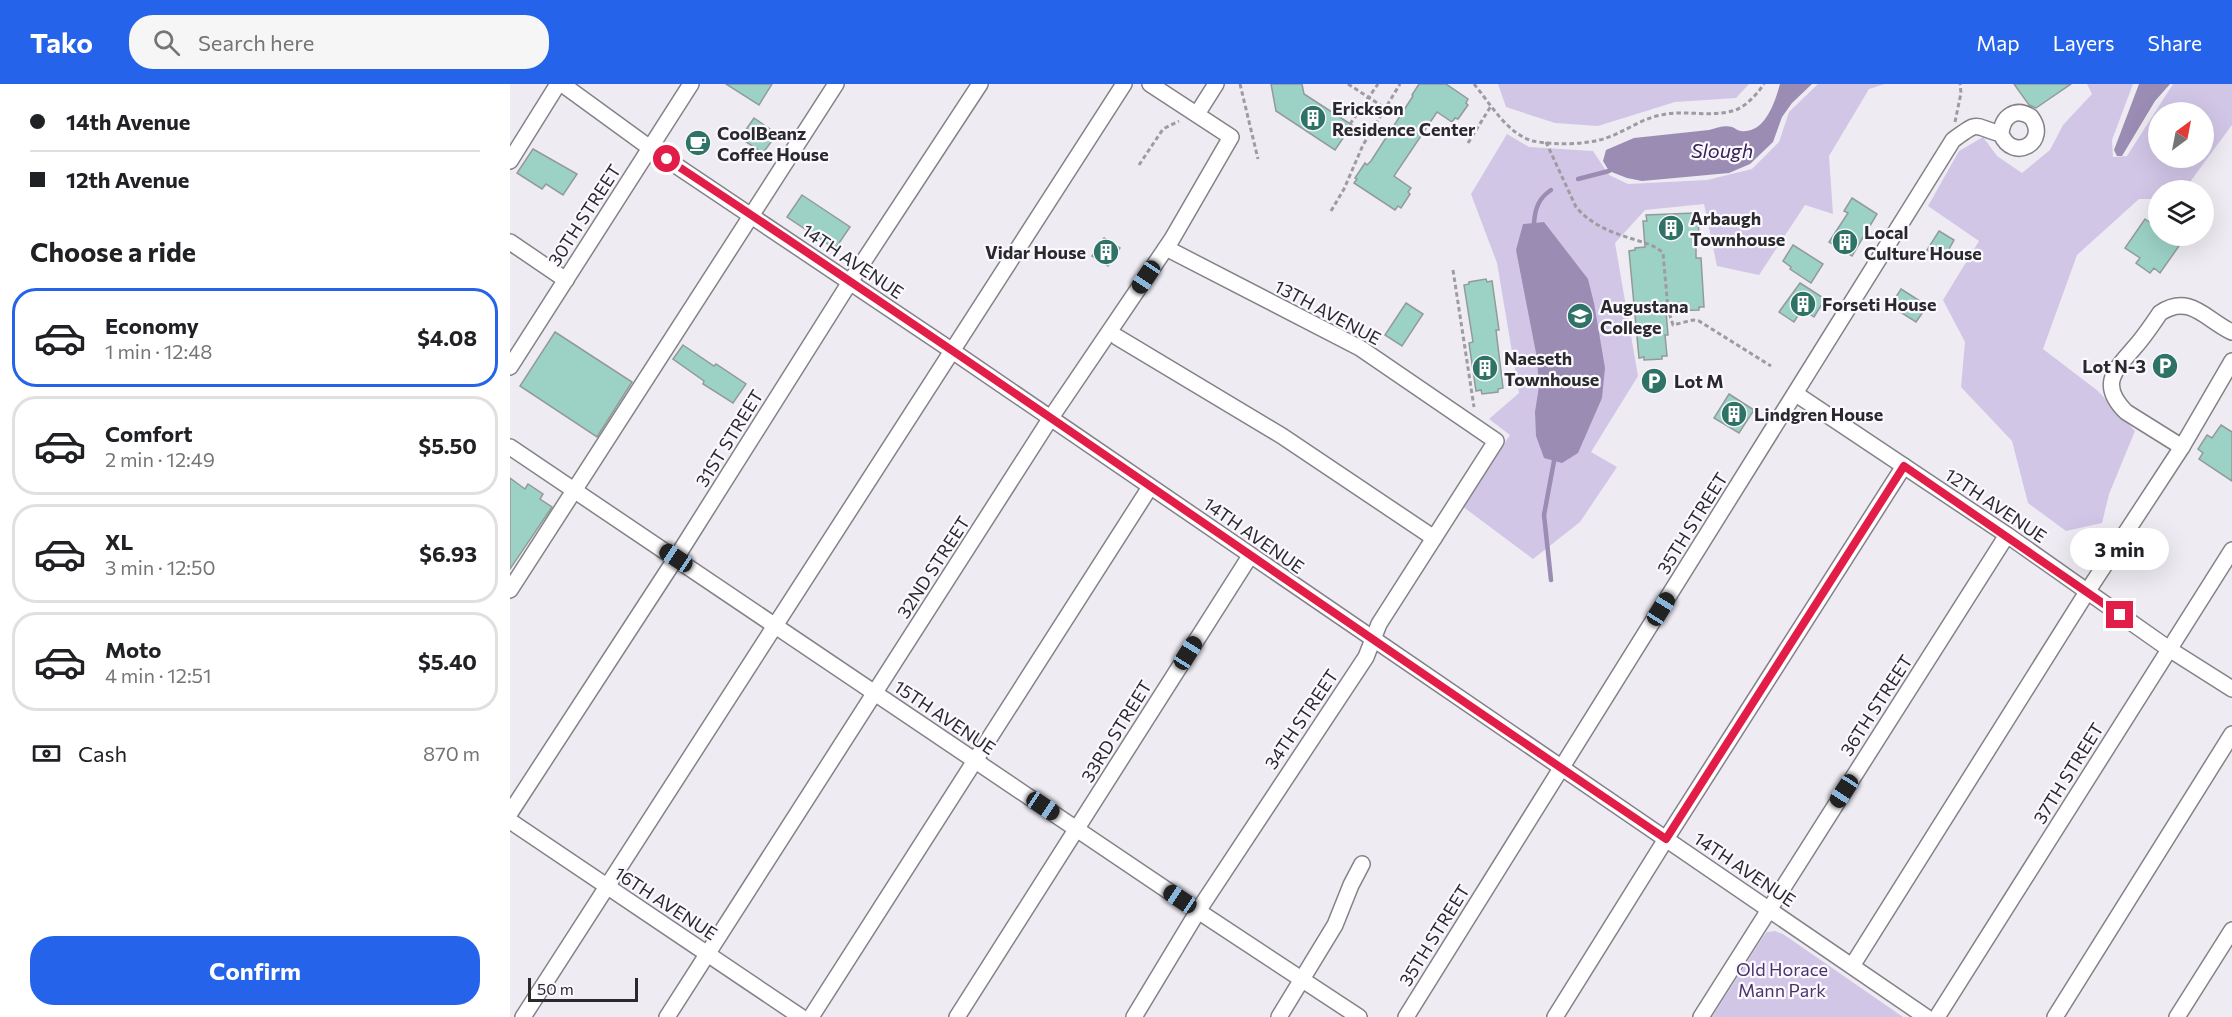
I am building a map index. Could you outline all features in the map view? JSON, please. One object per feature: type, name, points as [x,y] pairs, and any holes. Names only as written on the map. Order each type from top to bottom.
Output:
[{"type":"street","name":"14TH AVENUE","points":[[560,84],[650,148],[951,350],[1926,1017]]},
{"type":"street","points":[[510,161],[560,84]]},
{"type":"street","name":"30TH STREET","points":[[510,367],[691,84]]},
{"type":"street","points":[[510,590],[836,84]]},
{"type":"street","name":"31ST STREET","points":[[510,813],[676,558],[850,282],[980,84]]},
{"type":"street","points":[[523,1017],[1124,84]]},
{"type":"street","points":[[1156,86],[1196,113],[1216,84]]},
{"type":"street","name":"32ND STREET","points":[[667,1017],[1050,419],[1166,248],[1232,137],[1196,113]]},
{"type":"street","points":[[1954,134],[1972,126],[1981,125],[2001,134]]},
{"type":"street","name":"35TH STREET","points":[[1406,1017],[1796,394],[1954,134]]},
{"type":"street","points":[[510,242],[566,280]]},
{"type":"street","name":"13TH AVENUE","points":[[1166,248],[1272,305],[1350,342],[1496,441]]},
{"type":"street","points":[[2182,447],[2126,412],[2113,396],[2111,387],[2115,370],[2160,313],[2167,308],[2180,305],[2197,310],[2232,332]]},
{"type":"street","points":[[1117,337],[1282,436],[1434,538]]},
{"type":"street","points":[[1852,966],[2087,592],[2182,447],[2232,361]]},
{"type":"street","name":"12TH AVENUE","points":[[1796,394],[2007,536],[2169,649],[2232,689]]},
{"type":"street","name":"34TH STREET","points":[[1134,1017],[1198,911],[1366,657],[1379,624],[1496,441]]},
{"type":"street","name":"15TH AVENUE","points":[[510,447],[1359,1017]]},
{"type":"street","points":[[1555,1017],[1904,466]]},
{"type":"street","points":[[811,1017],[1150,487]]},
{"type":"street","name":"36TH STREET","points":[[1701,1017],[2007,536]]},
{"type":"street","name":"37TH STREET","points":[[1936,1017],[2232,550]]},
{"type":"street","name":"33RD STREET","points":[[957,1017],[1250,556]]},
{"type":"street","points":[[2055,1017],[2232,734]]},
{"type":"street","name":"16TH AVENUE","points":[[510,821],[801,1017]]},
{"type":"street","points":[[1279,1017],[1335,925],[1362,864]]},
{"type":"street","points":[[2177,1017],[2232,930]]},
{"type":"path","points":[[1240,84],[1258,159]]},
{"type":"path","points":[[1348,84],[1385,108]]},
{"type":"path","points":[[1350,124],[1378,84]]},
{"type":"path","points":[[1331,211],[1344,189],[1363,146],[1400,84]]},
{"type":"path","points":[[1474,84],[1515,132],[1532,141],[1568,143],[1606,138],[1640,121],[1662,114],[1728,112],[1740,108],[1764,84]]},
{"type":"path","points":[[1954,134],[1956,110],[1961,93],[1960,84]]},
{"type":"path","points":[[1468,142],[1491,105]]},
{"type":"path","points":[[1139,165],[1163,129],[1196,113]]},
{"type":"path","points":[[1546,142],[1576,207],[1582,215],[1611,231],[1654,246],[1663,253],[1668,309],[1673,325],[1693,320],[1699,321],[1771,366]]},
{"type":"path","points":[[1453,270],[1474,407],[1467,421]]},
{"type":"green space","points":[[1498,84],[1749,84],[1736,98],[1675,102],[1598,126],[1555,123],[1506,107]]},
{"type":"green space","points":[[1818,84],[1885,84],[1869,89],[1829,156],[1833,214],[1805,205],[1759,275],[1717,266],[1704,204],[1645,210],[1615,243],[1638,376],[1591,452],[1617,467],[1580,522],[1533,559],[1462,506],[1510,435],[1489,419],[1519,393],[1497,263],[1471,194],[1507,134],[1529,147],[1593,151],[1609,175],[1628,184],[1707,180],[1752,169],[1779,142],[1789,112]]},
{"type":"green space","points":[[2087,84],[2133,84],[2112,140],[2113,157],[2127,156],[2148,123],[2148,168],[2200,168],[2191,180],[2148,180],[2148,199],[2139,199],[2077,255],[2043,349],[2098,391],[2135,431],[2109,494],[2102,523],[2066,531],[2028,503],[2012,441],[1961,387],[1965,342],[1943,300],[1979,241],[1928,206],[1959,151],[1983,137],[1997,156],[2022,173],[2050,150],[2063,125],[2092,94]]},
{"type":"green space","points":[[2173,84],[2232,84],[2232,125],[2214,149],[2214,102],[2162,102]]},
{"type":"green space","name":"Old Horace Mann Park","points":[[1775,931],[1783,934],[1903,1017],[1712,1017],[1763,937],[1767,932]]},
{"type":"water","name":"Slough","points":[[1780,84],[1812,84],[1792,103],[1782,117],[1773,142],[1750,164],[1729,173],[1642,181],[1609,171],[1603,161],[1606,150],[1634,138],[1726,126],[1740,131],[1749,131],[1763,122],[1768,115]]},
{"type":"water","points":[[2139,84],[2170,84],[2154,102],[2148,102],[2148,113],[2122,156],[2117,156],[2114,150]]},
{"type":"water","points":[[1544,222],[1588,279],[1605,368],[1602,398],[1578,453],[1562,463],[1544,458],[1536,436],[1535,412],[1539,386],[1537,358],[1516,250],[1523,224]]},
{"type":"building","points":[[726,84],[772,84],[759,105]]},
{"type":"building","name":"Erickson Residence Center","points":[[1271,84],[1302,84],[1304,94],[1352,125],[1335,150],[1276,111]]},
{"type":"building","points":[[1419,84],[1446,84],[1468,99],[1466,103],[1468,105],[1458,119],[1455,118],[1452,122],[1437,112],[1394,176],[1411,188],[1401,208],[1398,206],[1395,210],[1354,183],[1365,163],[1367,165],[1371,161]]},
{"type":"building","points":[[2014,84],[2071,84],[2036,108],[2029,105]]},
{"type":"building","points":[[754,118],[777,134],[763,153],[740,138]]},
{"type":"building","points":[[533,149],[577,174],[563,195],[546,184],[542,189],[517,173]]},
{"type":"building","points":[[802,195],[850,227],[835,249],[787,217]]},
{"type":"building","points":[[1852,198],[1877,214],[1852,256],[1829,242],[1848,213],[1844,211]]},
{"type":"building","points":[[1695,213],[1695,219],[1698,218],[1699,235],[1696,235],[1696,258],[1701,258],[1704,307],[1699,307],[1699,310],[1666,311],[1667,356],[1662,356],[1662,359],[1644,360],[1644,357],[1639,358],[1629,251],[1645,247],[1643,221],[1647,221],[1646,215]]},
{"type":"building","points":[[2145,219],[2148,221],[2148,246],[2179,246],[2160,273],[2154,268],[2150,273],[2136,263],[2140,258],[2125,248]]},
{"type":"building","points":[[1939,231],[1954,240],[1943,260],[1927,250]]},
{"type":"building","name":"Vidar House","points":[[1104,238],[1120,248],[1108,266],[1092,256]]},
{"type":"building","points":[[1793,245],[1823,264],[1811,283],[1790,269],[1791,267],[1783,261]]},
{"type":"building","points":[[1486,279],[1487,282],[1492,281],[1499,330],[1496,330],[1503,388],[1498,389],[1498,392],[1482,394],[1481,390],[1476,391],[1469,343],[1473,342],[1464,285]]},
{"type":"building","name":"Forseti House","points":[[1800,283],[1825,299],[1814,317],[1802,309],[1794,322],[1779,312]]},
{"type":"building","points":[[1901,289],[1923,303],[1918,309],[1923,312],[1916,322],[1897,310],[1898,307],[1892,303]]},
{"type":"building","points":[[1406,303],[1423,314],[1402,346],[1385,335]]},
{"type":"building","points":[[555,332],[632,382],[597,437],[520,386]]},
{"type":"building","points":[[683,345],[746,384],[733,403],[703,384],[704,381],[673,359]]},
{"type":"building","name":"Lindgren House","points":[[1729,394],[1754,410],[1739,433],[1714,418]]},
{"type":"building","points":[[2221,425],[2232,432],[2232,481],[2199,459],[2203,453],[2198,449],[2207,435],[2212,438]]},
{"type":"building","points":[[510,478],[525,489],[528,484],[543,494],[540,499],[552,507],[510,569]]},
{"type":"waterway","points":[[1578,179],[1609,171]]},
{"type":"waterway","points":[[1534,223],[1538,204],[1551,190]]},
{"type":"waterway","points":[[1551,580],[1544,515],[1554,461]]},
{"type":"place","name":"Erickson Residence Center","points":[[1313,118]]},
{"type":"place","name":"CoolBeanz Coffee House","points":[[698,143]]},
{"type":"place","name":"Arbaugh Townhouse","points":[[1671,228]]},
{"type":"place","name":"Local Culture House","points":[[1845,242]]},
{"type":"place","name":"Vidar House","points":[[1106,252]]},
{"type":"place","name":"Forseti House","points":[[1803,304]]},
{"type":"place","name":"Augustana College","points":[[1580,316]]},
{"type":"place","name":"Lot N-3","points":[[2165,366]]},
{"type":"place","name":"Naeseth Townhouse","points":[[1485,368]]},
{"type":"place","name":"Lot M","points":[[1654,381]]},
{"type":"place","name":"Lindgren House","points":[[1734,414]]},
{"type":"route","points":[[667,159],[951,350],[1666,839],[1904,466],[2120,615]]}]
